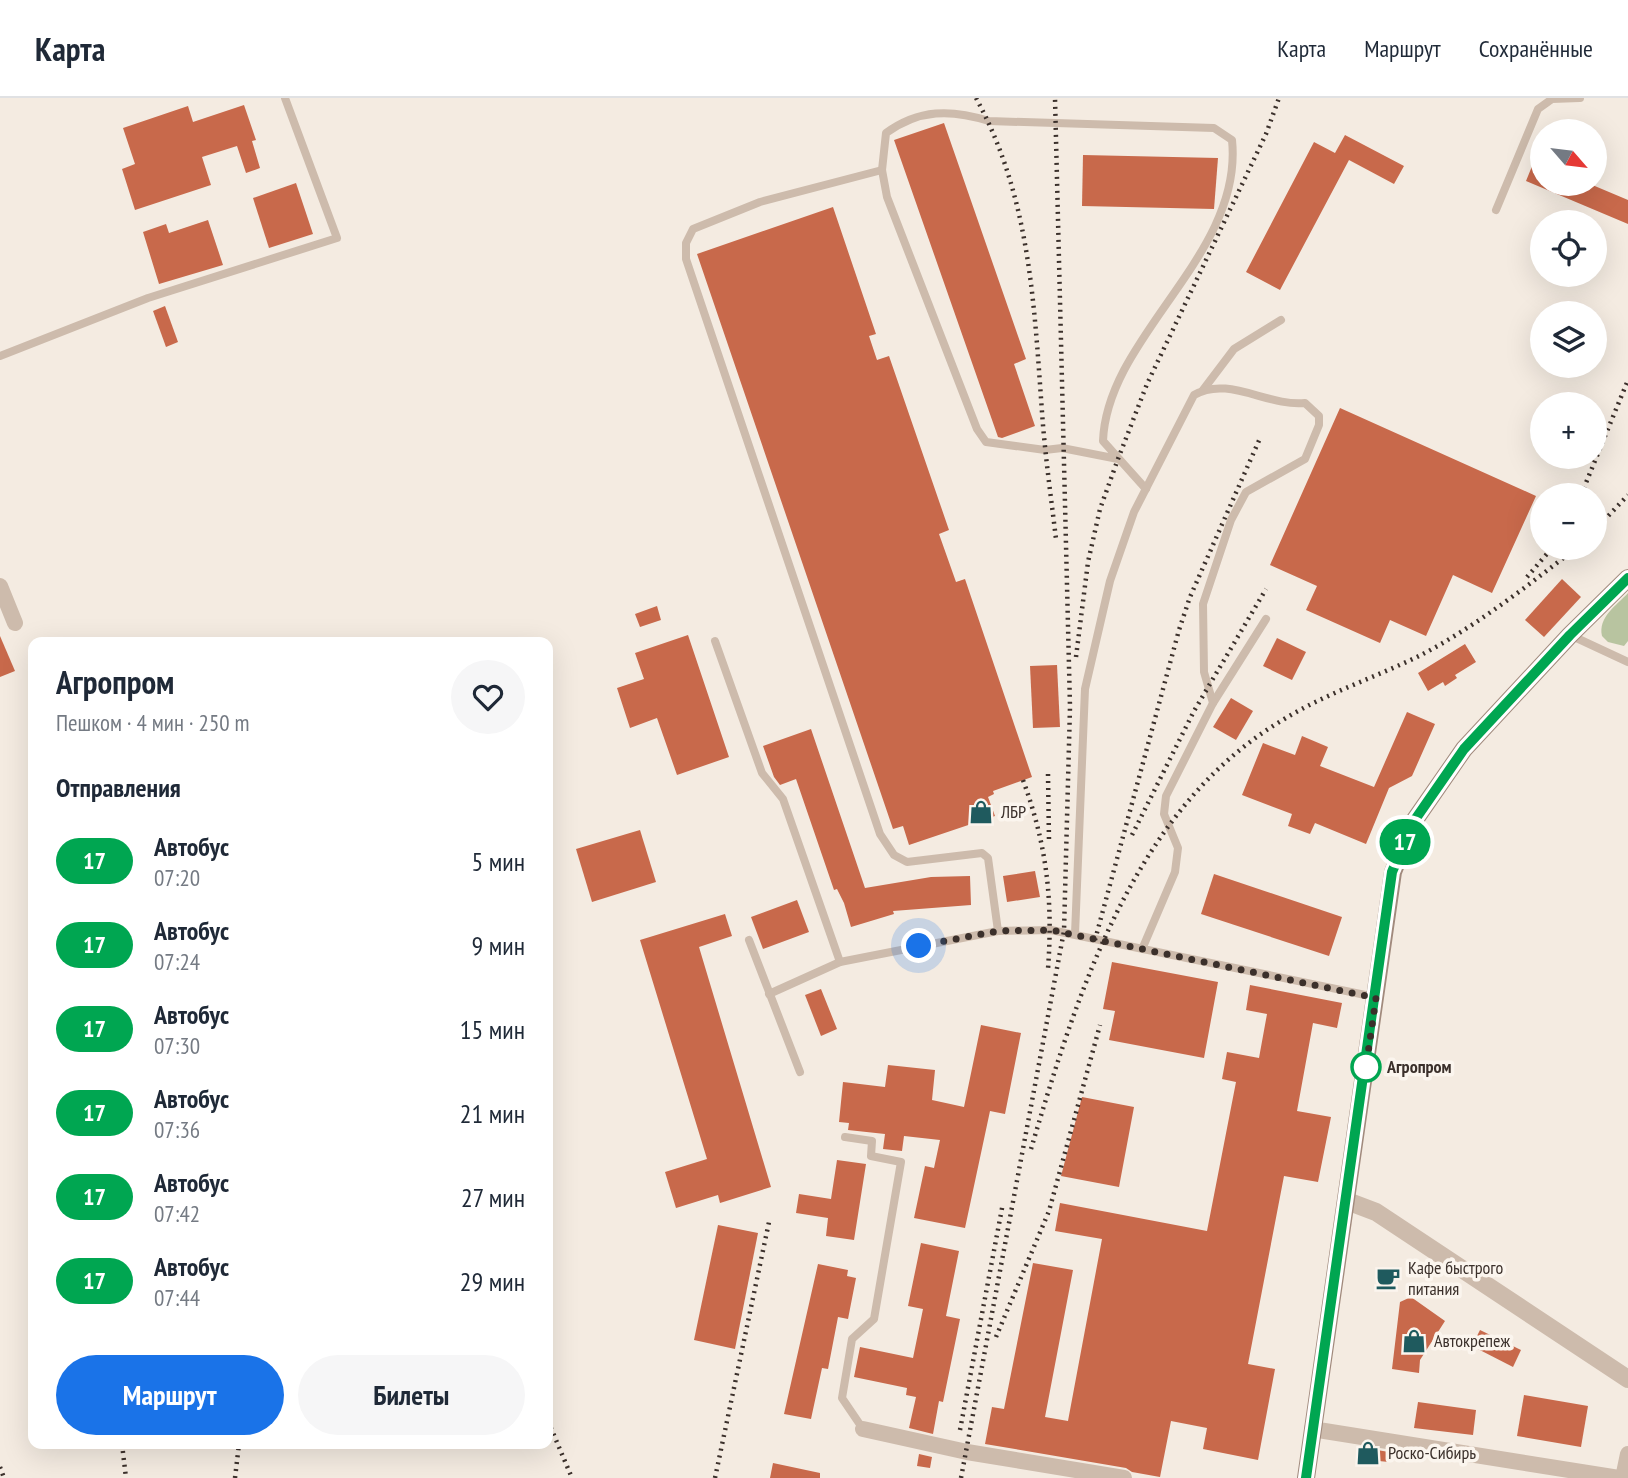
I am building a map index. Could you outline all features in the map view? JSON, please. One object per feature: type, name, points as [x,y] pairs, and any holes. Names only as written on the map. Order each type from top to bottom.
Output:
[{"type":"main road","points":[[1306,1478],[1392,872],[1412,824],[1464,749],[1570,635],[1628,578]]},
{"type":"street","points":[[0,586],[15,623]]},
{"type":"street","points":[[1347,1201],[1376,1212],[1628,1378]]},
{"type":"street","points":[[863,1429],[967,1452],[1124,1478]]},
{"type":"street","points":[[1312,1429],[1621,1478],[1628,1454]]},
{"type":"lane","points":[[0,356],[148,298],[337,238],[285,98]]},
{"type":"lane","points":[[1496,210],[1538,109],[1552,99],[1580,98]]},
{"type":"lane","points":[[1118,459],[1062,448],[1045,450],[986,442],[977,429],[887,197],[882,170],[886,133],[907,118],[960,112],[989,121],[1214,128],[1232,140],[1231,181],[1224,207],[1182,283],[1145,336],[1104,416],[1103,440],[1146,489]]},
{"type":"lane","points":[[882,170],[760,202],[693,229],[686,243],[686,259],[880,834],[894,855],[907,862],[982,853],[988,858],[998,931]]},
{"type":"lane","points":[[1203,390],[1234,349],[1281,320]]},
{"type":"lane","points":[[1075,934],[1085,690],[1110,581],[1134,512],[1194,395],[1214,386],[1289,405],[1305,403],[1319,416],[1319,425],[1305,459],[1246,492],[1231,520],[1203,604],[1204,672],[1213,703]]},
{"type":"lane","points":[[1143,947],[1175,872],[1178,848],[1164,814],[1166,796],[1213,703],[1266,619]]},
{"type":"lane","points":[[1570,635],[1626,658]]},
{"type":"lane","points":[[715,641],[762,773],[783,799],[840,962]]},
{"type":"lane","points":[[769,994],[840,962],[998,931],[1051,930],[1143,947],[1376,998]]},
{"type":"lane","points":[[749,940],[800,1072]]},
{"type":"lane","points":[[845,1137],[872,1141],[871,1156],[901,1162],[874,1319],[852,1339],[842,1398],[863,1429]]},
{"type":"green space","points":[[1628,593],[1628,641],[1624,646],[1608,642],[1602,636],[1601,629],[1605,617]]},
{"type":"building","points":[[244,105],[256,140],[252,141],[260,168],[246,173],[237,146],[202,157],[211,185],[135,210],[122,169],[135,164],[123,128],[188,106],[193,122]]},
{"type":"building","points":[[944,123],[1026,359],[1014,364],[1035,426],[1002,438],[998,437],[894,140]]},
{"type":"building","points":[[1345,135],[1404,166],[1394,184],[1349,160],[1280,290],[1246,272],[1314,142],[1335,153]]},
{"type":"building","points":[[1083,155],[1218,158],[1214,209],[1082,206]]},
{"type":"building","points":[[296,183],[313,234],[269,248],[253,198]]},
{"type":"building","points":[[1607,191],[1628,200],[1628,224],[1607,215],[1607,210],[1595,210],[1562,196],[1607,196]]},
{"type":"building","points":[[833,207],[876,334],[869,336],[877,360],[889,356],[949,530],[939,534],[956,582],[965,579],[1032,777],[993,791],[994,794],[988,797],[995,816],[909,845],[903,826],[893,829],[697,254]]},
{"type":"building","points":[[208,220],[223,265],[159,284],[143,232],[166,224],[169,233]]},
{"type":"building","points":[[165,306],[178,342],[166,347],[153,311]]},
{"type":"building","points":[[1340,408],[1530,493],[1530,509],[1492,593],[1453,575],[1426,636],[1390,620],[1380,643],[1306,610],[1317,586],[1270,565]]},
{"type":"building","points":[[1562,579],[1581,597],[1544,637],[1525,620]]},
{"type":"building","points":[[657,606],[661,620],[640,627],[635,614]]},
{"type":"building","points":[[688,635],[729,757],[677,775],[657,718],[630,728],[617,688],[644,679],[635,653]]},
{"type":"building","points":[[0,636],[15,671],[0,677]]},
{"type":"building","points":[[1277,638],[1306,652],[1292,680],[1263,666]]},
{"type":"building","points":[[1465,644],[1476,662],[1455,675],[1457,678],[1445,686],[1443,682],[1428,691],[1418,673]]},
{"type":"building","points":[[1057,665],[1060,727],[1033,728],[1030,666]]},
{"type":"building","points":[[1231,698],[1253,711],[1236,740],[1213,727]]},
{"type":"building","points":[[1407,712],[1435,724],[1412,776],[1389,788],[1366,844],[1315,823],[1310,834],[1288,826],[1292,814],[1242,795],[1263,743],[1295,755],[1302,736],[1328,747],[1320,766],[1374,787]]},
{"type":"building","points":[[811,729],[865,888],[931,877],[970,876],[971,905],[893,911],[894,914],[851,927],[844,903],[837,889],[834,890],[796,779],[780,785],[774,777],[763,746]]},
{"type":"building","points":[[640,830],[656,882],[592,902],[576,849]]},
{"type":"building","points":[[1035,871],[1040,897],[1007,902],[1003,876]]},
{"type":"building","points":[[1214,874],[1342,917],[1329,956],[1201,914]]},
{"type":"building","points":[[797,900],[809,932],[763,949],[751,917]]},
{"type":"building","points":[[725,914],[732,936],[699,947],[771,1187],[720,1203],[718,1195],[676,1208],[665,1172],[707,1159],[640,940]]},
{"type":"building","points":[[1112,962],[1218,982],[1204,1058],[1109,1040],[1115,1011],[1103,1009]]},
{"type":"building","points":[[1250,985],[1342,1003],[1337,1028],[1313,1023],[1297,1111],[1331,1117],[1318,1182],[1284,1176],[1248,1364],[1275,1369],[1258,1460],[1203,1449],[1207,1428],[1171,1421],[1160,1477],[1132,1472],[1126,1468],[985,1444],[992,1407],[1004,1409],[1033,1263],[1073,1270],[1045,1417],[1068,1421],[1102,1239],[1055,1231],[1060,1203],[1207,1231],[1236,1082],[1222,1079],[1227,1052],[1259,1058],[1267,1014],[1246,1010]]},
{"type":"building","points":[[821,989],[837,1029],[821,1036],[805,995]]},
{"type":"building","points":[[981,1025],[1021,1033],[1005,1114],[990,1111],[965,1228],[914,1218],[925,1166],[934,1168],[940,1140],[904,1136],[902,1151],[883,1149],[885,1134],[848,1130],[849,1123],[839,1122],[843,1082],[885,1087],[888,1065],[935,1070],[932,1100],[964,1107]]},
{"type":"building","points":[[1082,1097],[1134,1107],[1119,1187],[1061,1176]]},
{"type":"building","points":[[837,1160],[866,1164],[854,1240],[826,1236],[828,1218],[796,1213],[799,1194],[831,1199]]},
{"type":"building","points":[[718,1225],[758,1233],[735,1349],[694,1340]]},
{"type":"building","points":[[921,1243],[959,1251],[946,1316],[960,1319],[943,1402],[939,1401],[933,1434],[909,1428],[916,1397],[906,1395],[907,1388],[854,1377],[860,1347],[913,1358],[923,1309],[908,1306]]},
{"type":"building","points":[[818,1264],[848,1270],[847,1276],[856,1278],[848,1319],[838,1317],[828,1369],[822,1368],[811,1419],[784,1414]]},
{"type":"building","name":"Автокрепеж","points":[[1411,1297],[1445,1321],[1420,1360],[1419,1373],[1392,1369],[1400,1302]]},
{"type":"building","points":[[1480,1330],[1521,1350],[1513,1367],[1472,1346]]},
{"type":"building","points":[[1524,1395],[1588,1406],[1581,1447],[1517,1436]]},
{"type":"building","points":[[1418,1402],[1476,1410],[1473,1435],[1414,1428]]},
{"type":"building","points":[[1359,1447],[1389,1452],[1389,1462],[1358,1459]]},
{"type":"building","points":[[919,1454],[932,1457],[930,1468],[917,1466]]},
{"type":"building","points":[[773,1463],[820,1473],[820,1478],[770,1478]]},
{"type":"railway","points":[[976,98],[994,135],[1019,212],[1032,291],[1056,539]]},
{"type":"railway","points":[[961,1478],[1064,931],[1070,707],[1055,98]]},
{"type":"railway","points":[[1076,657],[1088,562],[1100,509],[1118,459],[1147,384],[1266,134],[1279,98]]},
{"type":"railway","points":[[1586,483],[1628,380]]},
{"type":"railway","points":[[1095,940],[1179,630],[1190,597],[1261,436]]},
{"type":"railway","points":[[1607,517],[1628,495]]},
{"type":"railway","points":[[1527,577],[1542,560]]},
{"type":"railway","points":[[1031,1149],[1069,1029],[1118,910],[1149,854],[1186,803],[1230,758],[1281,721],[1439,645],[1500,606],[1561,560]]},
{"type":"railway","points":[[1132,835],[1194,711],[1266,589]]},
{"type":"railway","points":[[1048,774],[1049,841]]},
{"type":"railway","points":[[1023,780],[1038,828],[1046,873],[1050,920],[1048,969]]},
{"type":"railway","points":[[996,1337],[1049,1211],[1100,1025]]},
{"type":"railway","points":[[960,1430],[1003,1203]]},
{"type":"railway","points":[[715,1478],[769,1222]]},
{"type":"railway","points":[[553,1433],[572,1478]]},
{"type":"railway","points":[[123,1449],[126,1478]]},
{"type":"railway","points":[[235,1478],[238,1449]]},
{"type":"railway","points":[[0,1467],[4,1478]]},
{"type":"bus line","name":"17","points":[[1306,1478],[1392,872],[1412,824],[1441,778],[1464,749],[1570,635],[1628,578]]},
{"type":"place","name":"ЛБР","points":[[981,812]]},
{"type":"place","name":"Агропром","points":[[1366,1067]]},
{"type":"place","name":"Кафе быстрого питания","points":[[1388,1278]]},
{"type":"place","name":"Автокрепеж","points":[[1414,1341]]},
{"type":"place","name":"Роско-Сибирь","points":[[1368,1453]]},
{"type":"route","points":[[919,946],[998,931],[1063,931],[1376,998],[1365,1074],[1366,1067]]}]
